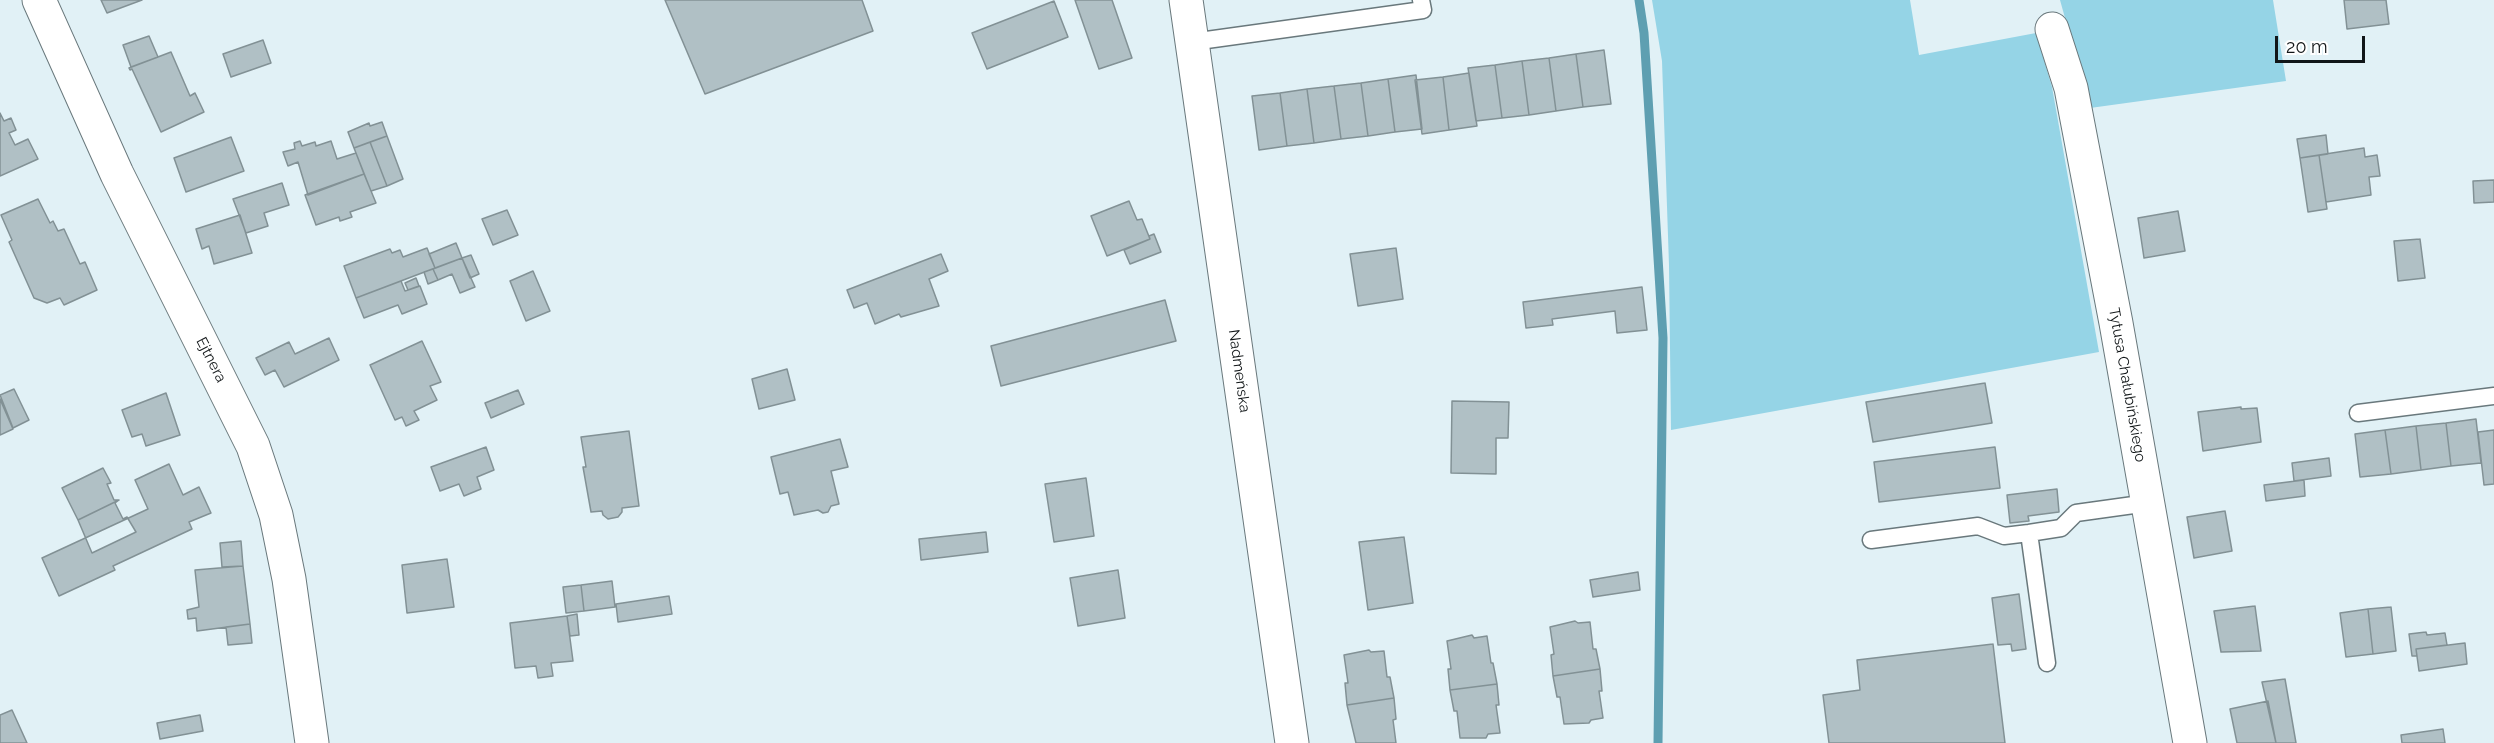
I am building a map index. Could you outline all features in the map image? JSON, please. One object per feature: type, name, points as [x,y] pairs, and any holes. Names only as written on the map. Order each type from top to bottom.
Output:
[{"type":"street","name":"Ejtnera","points":[[39,0],[117,174],[253,446],[276,515],[289,579],[312,743]]},
{"type":"street","name":"Nadmeńska","points":[[1186,0],[1292,743]]},
{"type":"street","name":"Tytusa Chałubińskiego","points":[[2052,29],[2071,88],[2116,323],[2190,743]]},
{"type":"lane","points":[[1192,42],[1423,10],[1421,0]]},
{"type":"lane","points":[[2358,413],[2494,396]]},
{"type":"lane","points":[[1871,540],[1978,526],[2004,536],[2029,533],[2061,528],[2076,513],[2148,503]]},
{"type":"lane","points":[[2029,533],[2047,663]]},
{"type":"shaded area","points":[[1652,0],[1910,0],[1919,55],[2036,33],[2052,87],[2099,352],[1671,430],[1669,265],[1662,61]]},
{"type":"shaded area","points":[[2060,0],[2273,0],[2286,81],[2090,108]]},
{"type":"building","points":[[101,0],[142,0],[107,13]]},
{"type":"building","points":[[665,0],[862,0],[873,31],[705,94]]},
{"type":"building","points":[[1075,0],[1112,0],[1132,58],[1099,69]]},
{"type":"building","points":[[2344,0],[2386,0],[2389,24],[2347,29]]},
{"type":"building","points":[[1054,1],[1068,37],[987,69],[972,33]]},
{"type":"building","points":[[149,36],[158,57],[131,67],[123,45]]},
{"type":"building","points":[[263,40],[271,63],[231,77],[223,54]]},
{"type":"building","points":[[1604,50],[1611,104],[1583,107],[1576,54]]},
{"type":"building","points":[[171,52],[190,96],[195,93],[204,112],[161,132],[132,69],[129,68]]},
{"type":"building","points":[[1576,54],[1583,107],[1556,111],[1549,58]]},
{"type":"building","points":[[1549,58],[1556,111],[1529,115],[1522,61]]},
{"type":"building","points":[[1522,61],[1529,115],[1502,118],[1495,65]]},
{"type":"building","points":[[1495,65],[1502,118],[1476,121],[1468,68]]},
{"type":"building","points":[[1469,73],[1477,126],[1449,130],[1443,77]]},
{"type":"building","points":[[1416,75],[1422,129],[1395,132],[1388,79]]},
{"type":"building","points":[[1443,77],[1449,130],[1422,134],[1415,80]]},
{"type":"building","points":[[1388,79],[1395,132],[1368,136],[1361,83]]},
{"type":"building","points":[[1361,83],[1368,136],[1341,139],[1334,86]]},
{"type":"building","points":[[1334,86],[1341,139],[1314,143],[1307,89]]},
{"type":"building","points":[[1307,89],[1314,143],[1287,146],[1280,93]]},
{"type":"building","points":[[1280,93],[1287,146],[1259,150],[1252,96]]},
{"type":"building","points":[[0,113],[4,121],[11,118],[16,130],[9,133],[15,145],[28,139],[38,159],[0,176]]},
{"type":"building","points":[[382,122],[387,136],[354,148],[348,132],[369,123],[370,126]]},
{"type":"building","points":[[2326,135],[2328,154],[2300,158],[2297,139]]},
{"type":"building","points":[[387,136],[403,179],[387,186],[370,142]]},
{"type":"building","points":[[231,137],[244,171],[186,192],[174,158]]},
{"type":"building","points":[[300,141],[302,146],[315,142],[316,146],[331,141],[337,159],[356,153],[364,174],[308,195],[298,162],[288,166],[283,152],[295,149],[294,143]]},
{"type":"building","points":[[370,142],[387,186],[371,191],[354,148]]},
{"type":"building","points":[[2364,148],[2365,157],[2377,155],[2380,176],[2369,177],[2371,195],[2326,202],[2319,155]]},
{"type":"building","points":[[2319,155],[2327,209],[2308,212],[2300,158]]},
{"type":"building","points":[[364,174],[376,203],[350,212],[352,217],[340,221],[339,217],[316,225],[305,195]]},
{"type":"building","points":[[2494,180],[2494,202],[2474,203],[2473,181]]},
{"type":"building","points":[[282,183],[289,205],[264,213],[268,226],[246,233],[233,199]]},
{"type":"building","points":[[38,199],[50,223],[53,221],[58,231],[64,229],[80,264],[85,262],[97,290],[64,305],[60,298],[47,303],[34,298],[9,242],[12,240],[1,215]]},
{"type":"building","points":[[1129,201],[1137,220],[1142,219],[1150,239],[1107,256],[1091,216]]},
{"type":"building","points":[[507,210],[518,235],[493,245],[482,219]]},
{"type":"building","points":[[2178,211],[2185,251],[2144,258],[2138,218]]},
{"type":"building","points":[[240,215],[252,253],[214,264],[209,246],[202,249],[196,229]]},
{"type":"building","points":[[1154,234],[1161,252],[1130,264],[1124,250],[1150,239],[1149,236]]},
{"type":"building","points":[[2420,239],[2425,278],[2398,281],[2394,241]]},
{"type":"building","points":[[456,243],[462,258],[435,268],[429,254]]},
{"type":"building","points":[[427,248],[435,268],[356,298],[344,266],[390,249],[392,253],[400,250],[403,257]]},
{"type":"building","points":[[1396,248],[1403,299],[1358,306],[1350,254]]},
{"type":"building","points":[[941,254],[948,271],[929,279],[939,306],[901,317],[899,314],[875,324],[867,303],[854,308],[847,290]]},
{"type":"building","points":[[471,255],[479,274],[470,278],[462,258]]},
{"type":"building","points":[[462,258],[475,287],[460,293],[452,274],[438,280],[433,269]]},
{"type":"building","points":[[433,269],[438,280],[428,284],[424,272]]},
{"type":"building","points":[[533,271],[550,311],[526,321],[510,281]]},
{"type":"building","points":[[416,278],[419,286],[408,290],[405,283]]},
{"type":"building","points":[[401,281],[405,291],[420,286],[427,304],[402,314],[398,305],[364,318],[356,298]]},
{"type":"building","points":[[1642,287],[1647,330],[1617,333],[1615,311],[1552,319],[1553,325],[1526,328],[1523,302]]},
{"type":"building","points":[[1165,300],[1176,341],[1001,386],[991,346]]},
{"type":"building","points":[[329,338],[339,360],[284,387],[275,370],[265,375],[256,358],[289,342],[295,354]]},
{"type":"building","points":[[422,341],[441,382],[430,386],[437,400],[414,411],[419,420],[406,426],[402,417],[395,420],[370,365]]},
{"type":"building","points":[[787,369],[795,400],[759,409],[752,379]]},
{"type":"building","points":[[1985,383],[1992,423],[1873,442],[1866,402]]},
{"type":"building","points":[[14,389],[29,420],[13,428],[0,395]]},
{"type":"building","points":[[518,390],[524,404],[491,418],[485,403]]},
{"type":"building","points":[[166,393],[180,435],[146,446],[142,434],[132,437],[122,410]]},
{"type":"building","points":[[0,399],[13,429],[0,435]]},
{"type":"building","points":[[1452,401],[1509,402],[1508,438],[1496,438],[1496,474],[1451,473]]},
{"type":"building","points":[[2241,407],[2241,409],[2257,408],[2261,442],[2203,451],[2198,412]]},
{"type":"building","points":[[2476,419],[2481,463],[2451,466],[2446,423]]},
{"type":"building","points":[[2446,423],[2451,466],[2421,470],[2416,426]]},
{"type":"building","points":[[2416,426],[2421,470],[2391,474],[2385,430]]},
{"type":"building","points":[[2385,430],[2391,474],[2360,477],[2355,434]]},
{"type":"building","points":[[2494,430],[2494,484],[2484,485],[2478,432]]},
{"type":"building","points":[[629,431],[639,506],[622,508],[618,517],[608,519],[602,511],[591,512],[583,467],[586,467],[581,437]]},
{"type":"building","points":[[840,439],[848,467],[831,471],[839,504],[831,506],[828,512],[823,513],[818,510],[794,515],[788,492],[780,494],[771,457]]},
{"type":"building","points":[[486,447],[494,470],[477,477],[481,489],[464,496],[459,484],[440,491],[431,467]]},
{"type":"building","points":[[1995,447],[2000,488],[1879,502],[1874,462]]},
{"type":"building","points":[[2329,458],[2331,476],[2294,481],[2292,463]]},
{"type":"building","points":[[169,464],[183,495],[199,487],[211,513],[189,522],[192,529],[113,566],[115,570],[59,596],[42,558],[148,509],[135,480]]},
{"type":"building","points":[[103,468],[111,483],[107,484],[114,500],[119,500],[78,520],[62,488]]},
{"type":"building","points":[[1086,478],[1094,536],[1054,542],[1045,484]]},
{"type":"building","points":[[2304,480],[2305,496],[2266,501],[2264,485]]},
{"type":"building","points":[[2057,489],[2059,512],[2028,516],[2029,521],[2010,523],[2007,495]]},
{"type":"building","points":[[119,500],[115,503],[123,519],[127,517],[136,532],[92,553],[78,520]]},
{"type":"building","points":[[2225,511],[2232,551],[2194,558],[2187,517]]},
{"type":"building","points":[[986,532],[988,552],[921,560],[919,539]]},
{"type":"building","points":[[1404,537],[1413,603],[1368,610],[1359,542]]},
{"type":"building","points":[[241,541],[243,566],[222,567],[220,543]]},
{"type":"building","points":[[447,559],[454,607],[407,613],[402,565]]},
{"type":"building","points":[[243,566],[250,624],[197,631],[196,618],[188,619],[187,610],[199,607],[195,570]]},
{"type":"building","points":[[1118,570],[1125,618],[1078,626],[1070,578]]},
{"type":"building","points":[[1638,572],[1640,590],[1593,597],[1590,580]]},
{"type":"building","points":[[612,581],[615,607],[584,611],[581,585]]},
{"type":"building","points":[[581,585],[584,611],[566,613],[563,587]]},
{"type":"building","points":[[2019,594],[2026,649],[2012,651],[2011,644],[1998,645],[1992,598]]},
{"type":"building","points":[[669,596],[672,614],[618,622],[616,604]]},
{"type":"building","points":[[2255,606],[2261,651],[2221,652],[2214,611]]},
{"type":"building","points":[[2391,607],[2396,651],[2373,654],[2368,609]]},
{"type":"building","points":[[2368,609],[2373,654],[2346,657],[2340,613]]},
{"type":"building","points":[[577,614],[579,635],[570,636],[567,616]]},
{"type":"building","points":[[567,616],[573,661],[551,663],[553,676],[538,678],[536,666],[515,668],[510,623]]},
{"type":"building","points":[[1575,621],[1590,622],[1593,649],[1596,649],[1600,669],[1553,676],[1551,655],[1554,654],[1550,627]]},
{"type":"building","points":[[250,624],[252,643],[228,645],[226,627]]},
{"type":"building","points":[[2426,632],[2427,635],[2445,633],[2447,645],[2416,649],[2417,656],[2412,656],[2409,634]]},
{"type":"building","points":[[1472,635],[1474,638],[1487,636],[1497,684],[1450,690],[1448,669],[1451,669],[1447,641]]},
{"type":"building","points":[[2465,643],[2467,664],[2419,671],[2416,649]]},
{"type":"building","points":[[1993,644],[2005,743],[1829,743],[1823,695],[1860,690],[1857,660]]},
{"type":"building","points":[[1369,650],[1371,652],[1384,651],[1387,677],[1390,677],[1394,698],[1347,705],[1345,683],[1348,683],[1344,655]]},
{"type":"building","points":[[1600,669],[1602,691],[1599,691],[1603,718],[1591,720],[1589,723],[1564,724],[1560,697],[1557,697],[1553,676]]},
{"type":"building","points":[[2285,679],[2296,743],[2276,743],[2262,682]]},
{"type":"building","points":[[1497,684],[1499,705],[1496,705],[1500,733],[1488,734],[1486,738],[1460,738],[1457,711],[1454,711],[1450,690]]},
{"type":"building","points":[[1394,698],[1396,719],[1393,720],[1396,743],[1356,743],[1347,705]]},
{"type":"building","points":[[2268,701],[2276,743],[2237,743],[2230,709]]},
{"type":"building","points":[[12,710],[27,743],[0,743],[0,715]]},
{"type":"building","points":[[200,715],[203,731],[160,739],[157,723]]},
{"type":"building","points":[[2443,729],[2445,743],[2402,743],[2401,735]]},
{"type":"waterway","points":[[1639,0],[1644,33],[1663,338],[1658,743]]}]
